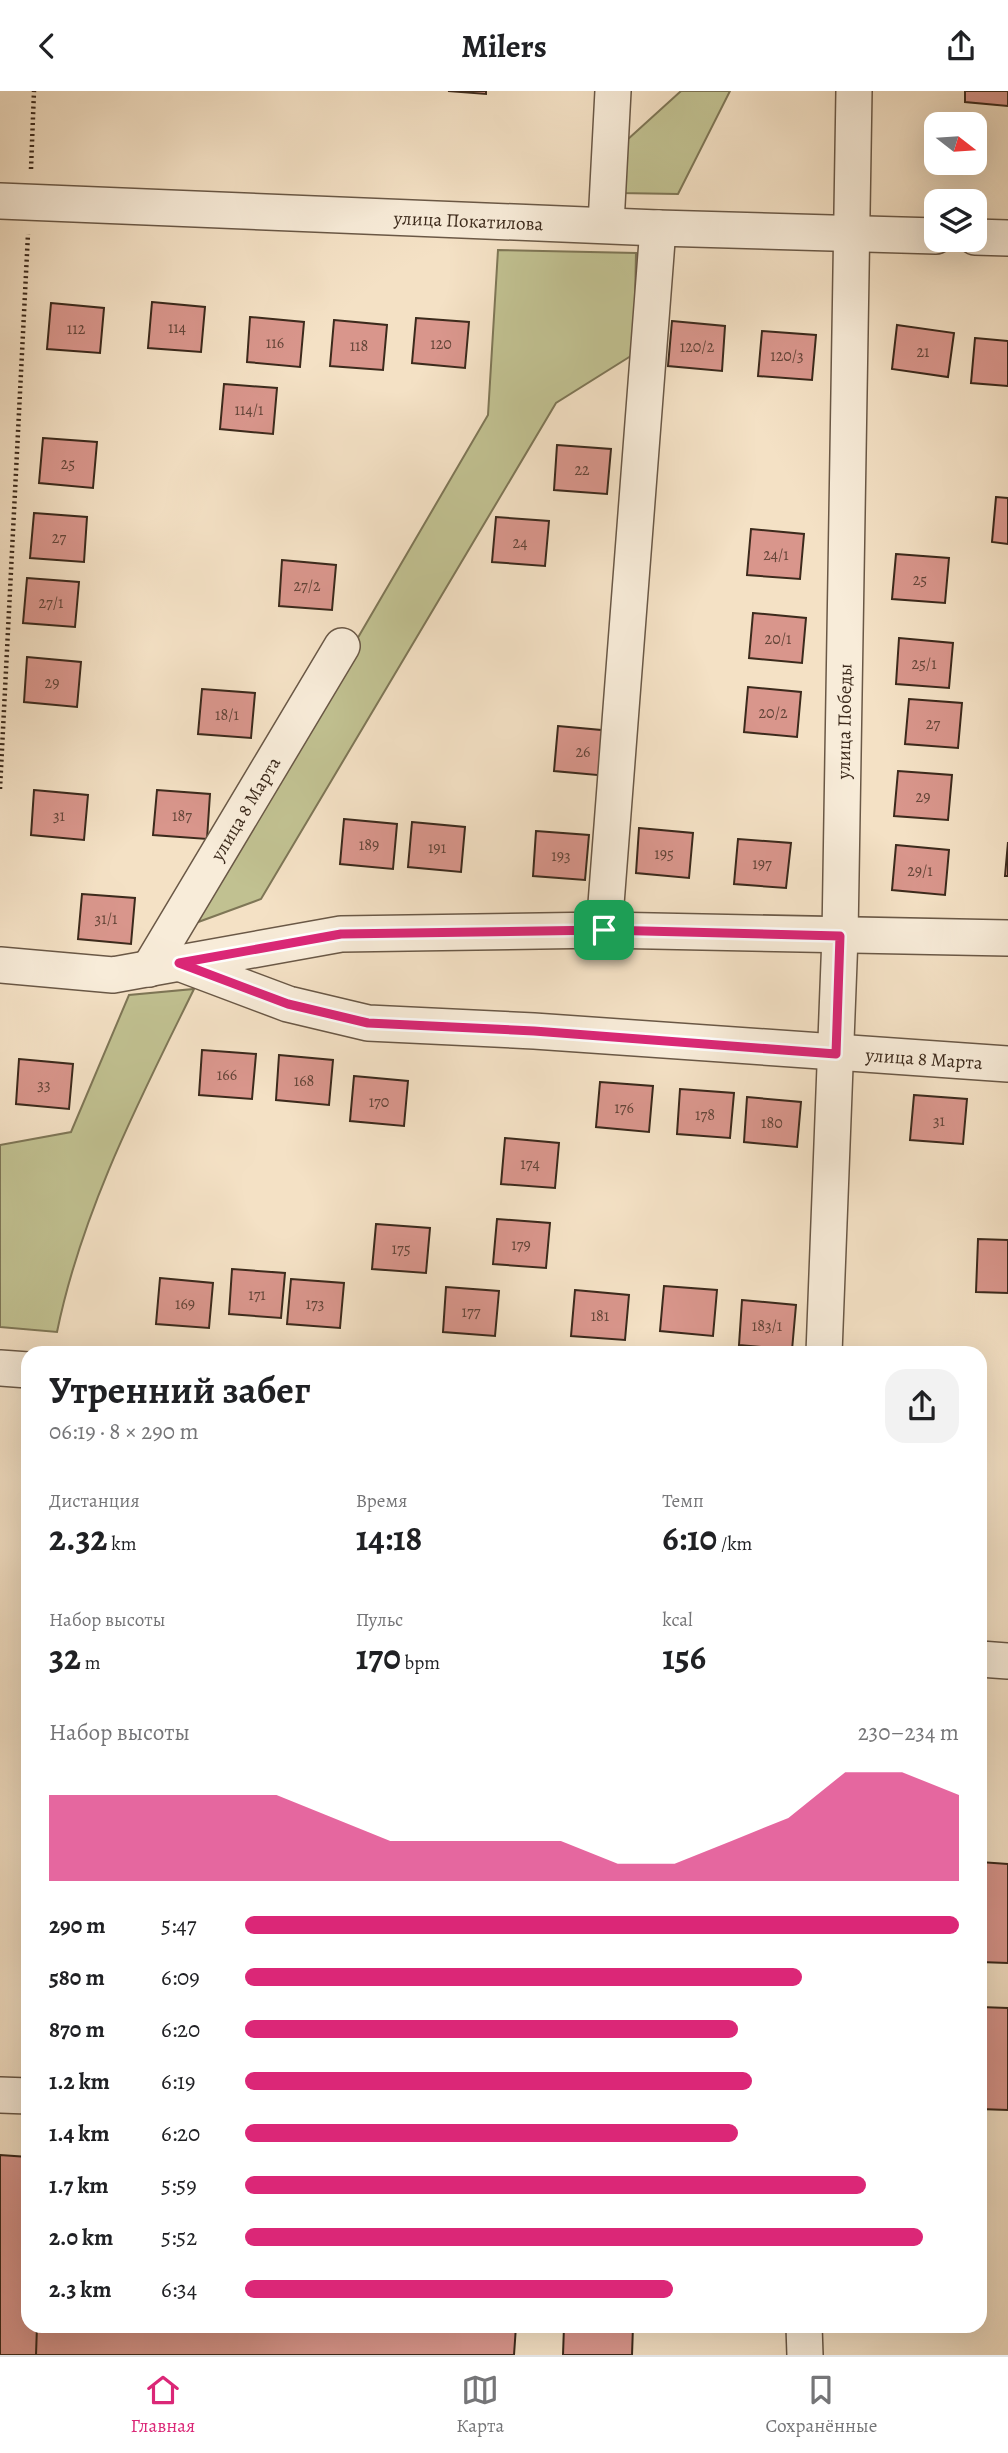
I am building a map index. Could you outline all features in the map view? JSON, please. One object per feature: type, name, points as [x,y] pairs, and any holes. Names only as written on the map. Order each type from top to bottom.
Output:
[{"type":"street","points":[[606,224],[613,91]]},
{"type":"street","name":"улица Победы","points":[[824,1346],[840,936],[854,91]]},
{"type":"street","name":"улица Покатилова","points":[[15,201],[657,228],[924,236]]},
{"type":"street","points":[[604,930],[657,228]]},
{"type":"street","points":[[987,237],[1008,238]]},
{"type":"street","name":"улица 8 Марта","points":[[342,646],[164,966],[288,1004],[368,1023],[534,1031],[1008,1064]]},
{"type":"street","points":[[0,965],[113,975],[341,934],[604,930],[1008,938]]},
{"type":"street","points":[[0,1368],[21,1370]]},
{"type":"street","points":[[987,1660],[1008,1661]]},
{"type":"street","points":[[0,2095],[21,2096]]},
{"type":"street","points":[[804,2333],[805,2355]]},
{"type":"path","points":[[0,789],[15,201],[34,91]]},
{"type":"green space","points":[[681,91],[730,91],[678,194],[619,193],[627,140]]},
{"type":"green space","points":[[498,250],[636,253],[634,354],[556,403],[261,899],[190,925],[488,415]]},
{"type":"green space","points":[[194,989],[97,1199],[81,1242],[57,1332],[0,1327],[0,1145],[71,1132],[129,995]]},
{"type":"building","points":[[448,91],[486,91],[486,94]]},
{"type":"building","points":[[965,91],[1008,91],[1008,106],[965,102]]},
{"type":"building","points":[[152,302],[205,307],[201,352],[148,348]]},
{"type":"building","points":[[51,303],[104,308],[100,353],[47,349]]},
{"type":"building","points":[[250,317],[304,322],[300,367],[247,362]]},
{"type":"building","points":[[416,318],[469,322],[465,368],[412,363]]},
{"type":"building","points":[[334,320],[387,325],[383,370],[330,366]]},
{"type":"building","points":[[672,321],[725,326],[722,371],[668,366]]},
{"type":"building","points":[[897,325],[954,333],[948,377],[892,369]]},
{"type":"building","points":[[762,331],[816,335],[812,380],[758,376]]},
{"type":"building","points":[[975,338],[1008,341],[1008,386],[971,383]]},
{"type":"building","points":[[224,384],[277,388],[273,434],[220,429]]},
{"type":"building","points":[[43,438],[97,442],[93,488],[39,483]]},
{"type":"building","points":[[557,445],[611,449],[607,494],[554,490]]},
{"type":"building","points":[[996,497],[1008,498],[1008,544],[992,542]]},
{"type":"building","points":[[34,513],[87,517],[84,562],[30,558]]},
{"type":"building","points":[[496,517],[549,521],[545,566],[492,562]]},
{"type":"building","points":[[751,529],[804,534],[800,579],[747,575]]},
{"type":"building","points":[[896,554],[949,558],[945,603],[892,599]]},
{"type":"building","points":[[282,560],[336,565],[332,610],[279,606]]},
{"type":"building","points":[[27,578],[79,582],[75,627],[23,623]]},
{"type":"building","points":[[753,613],[806,618],[802,663],[749,658]]},
{"type":"building","points":[[899,638],[953,643],[949,688],[896,684]]},
{"type":"building","points":[[27,657],[81,662],[77,707],[24,702]]},
{"type":"building","points":[[748,687],[801,692],[797,737],[744,732]]},
{"type":"building","points":[[202,689],[255,693],[251,738],[198,734]]},
{"type":"building","points":[[909,699],[962,703],[958,748],[905,744]]},
{"type":"building","points":[[558,726],[612,731],[608,776],[554,771]]},
{"type":"building","points":[[898,771],[952,775],[948,820],[894,816]]},
{"type":"building","points":[[34,790],[88,795],[84,840],[31,835]]},
{"type":"building","points":[[157,790],[210,794],[207,839],[153,835]]},
{"type":"building","points":[[344,819],[397,824],[393,869],[340,864]]},
{"type":"building","points":[[412,822],[465,827],[461,872],[408,867]]},
{"type":"building","points":[[639,828],[693,833],[689,878],[636,873]]},
{"type":"building","points":[[536,831],[589,835],[585,880],[533,876]]},
{"type":"building","points":[[738,839],[791,843],[786,888],[734,884]]},
{"type":"building","points":[[1008,842],[1008,876],[1005,876]]},
{"type":"building","points":[[896,845],[949,850],[945,895],[892,890]]},
{"type":"building","points":[[82,894],[135,898],[131,944],[78,939]]},
{"type":"building","points":[[202,1050],[256,1054],[252,1099],[199,1095]]},
{"type":"building","points":[[279,1055],[333,1060],[329,1105],[276,1100]]},
{"type":"building","points":[[19,1059],[73,1064],[69,1109],[16,1104]]},
{"type":"building","points":[[354,1076],[408,1081],[404,1126],[350,1121]]},
{"type":"building","points":[[600,1082],[653,1086],[649,1132],[596,1127]]},
{"type":"building","points":[[680,1089],[734,1093],[730,1138],[677,1134]]},
{"type":"building","points":[[914,1095],[967,1099],[963,1144],[910,1140]]},
{"type":"building","points":[[747,1097],[801,1102],[797,1147],[744,1142]]},
{"type":"building","points":[[505,1138],[559,1143],[555,1188],[501,1184]]},
{"type":"building","points":[[497,1219],[550,1223],[546,1268],[493,1264]]},
{"type":"building","points":[[376,1224],[430,1228],[426,1273],[372,1269]]},
{"type":"building","points":[[978,1239],[1008,1240],[1008,1293],[976,1292]]},
{"type":"building","points":[[232,1269],[285,1273],[281,1318],[229,1314]]},
{"type":"building","points":[[160,1278],[213,1283],[209,1328],[156,1324]]},
{"type":"building","points":[[291,1279],[344,1283],[340,1328],[287,1324]]},
{"type":"building","points":[[664,1286],[717,1290],[713,1336],[660,1331]]},
{"type":"building","points":[[446,1287],[499,1291],[495,1336],[443,1332]]},
{"type":"building","points":[[575,1290],[629,1295],[625,1340],[571,1336]]},
{"type":"building","points":[[742,1300],[796,1305],[792,1346],[739,1345]]},
{"type":"building","points":[[987,1862],[1008,1864],[1008,1963],[987,1962]]},
{"type":"building","points":[[987,2007],[1008,2008],[1008,2110],[987,2109]]},
{"type":"building","points":[[0,2155],[21,2156],[21,2333],[37,2333],[36,2355],[0,2355]]},
{"type":"building","points":[[37,2333],[516,2333],[514,2355],[36,2355]]},
{"type":"building","points":[[564,2333],[633,2333],[632,2355],[563,2355]]},
{"type":"route","points":[[604,930],[840,936],[836,1054],[534,1031],[368,1023],[288,1004],[239,988],[179,963],[341,934],[604,930]]}]
